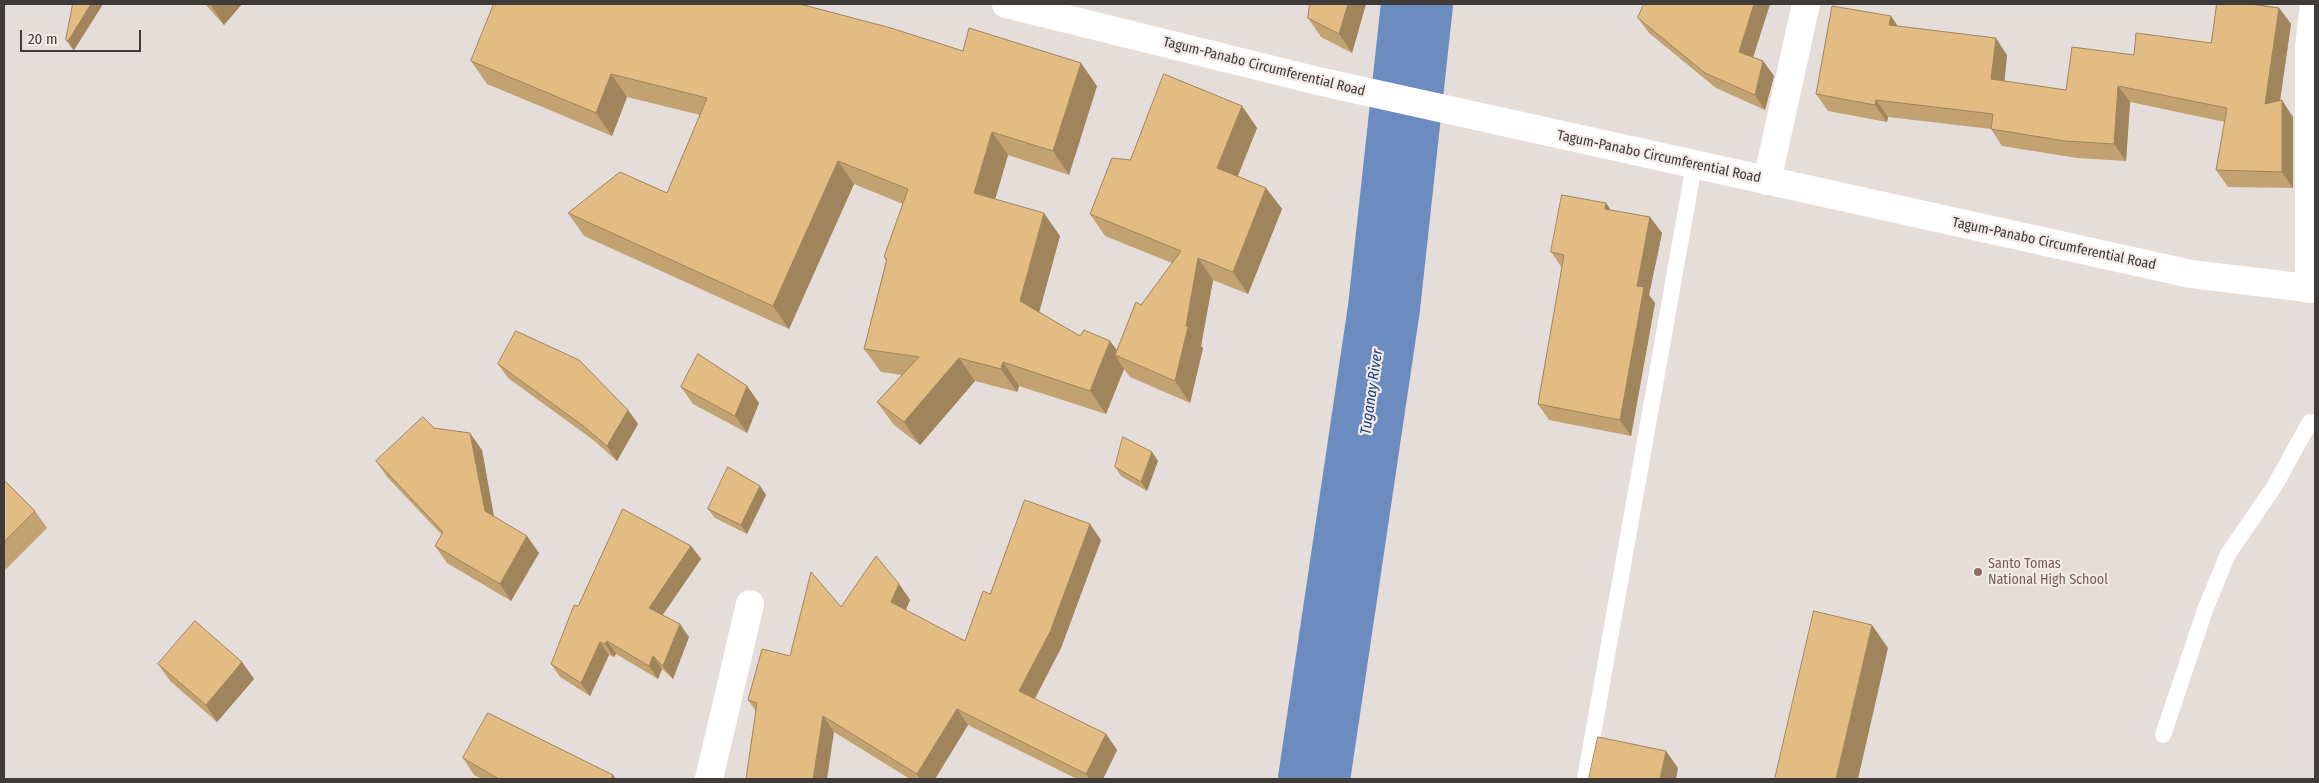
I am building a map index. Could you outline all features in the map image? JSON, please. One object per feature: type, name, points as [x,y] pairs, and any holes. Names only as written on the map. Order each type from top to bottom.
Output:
[{"type":"main road","name":"Tagum-Panabo Circumferential Road","points":[[1006,4],[1318,81],[2191,274],[2312,289]]},
{"type":"main road","points":[[1767,181],[1806,4]]},
{"type":"main road","points":[[2312,289],[2310,47],[2314,4]]},
{"type":"main road","points":[[709,779],[750,604]]},
{"type":"lane","points":[[1585,779],[1694,165]]},
{"type":"lane","points":[[2164,735],[2206,610],[2228,554],[2274,487],[2310,422]]},
{"type":"building","points":[[73,4],[91,4],[68,41],[66,40]]},
{"type":"building","points":[[494,4],[800,4],[891,28],[963,51],[969,28],[1081,63],[1053,151],[992,132],[974,193],[1044,213],[1020,301],[1080,336],[1084,330],[1110,341],[1090,391],[1003,362],[1001,369],[959,358],[904,422],[877,402],[919,357],[864,349],[887,259],[884,257],[908,189],[838,161],[773,306],[568,213],[620,172],[667,193],[707,98],[611,74],[596,113],[471,61]]},
{"type":"building","points":[[1310,4],[1348,4],[1339,34],[1308,18]]},
{"type":"building","points":[[1644,4],[1754,4],[1739,52],[1763,61],[1755,95],[1705,73],[1638,18]]},
{"type":"building","points":[[2217,4],[2250,4],[2279,8],[2265,104],[2282,100],[2282,172],[2216,170],[2227,108],[2118,86],[2114,144],[2065,141],[1991,129],[1993,114],[1876,100],[1875,105],[1816,94],[1832,6],[1891,16],[1889,25],[1996,38],[1991,79],[2066,90],[2072,47],[2134,55],[2136,33],[2211,43]]},
{"type":"building","points":[[1164,74],[1242,106],[1217,168],[1266,188],[1233,272],[1198,258],[1186,326],[1188,327],[1175,381],[1115,355],[1136,302],[1141,305],[1181,251],[1090,214],[1112,158],[1130,160]]},
{"type":"building","points":[[1562,195],[1606,203],[1605,209],[1650,217],[1637,286],[1644,287],[1620,420],[1538,404],[1564,255],[1551,252]]},
{"type":"building","points":[[516,331],[579,360],[628,410],[607,446],[582,425],[498,364]]},
{"type":"building","points":[[698,354],[747,386],[735,416],[681,387]]},
{"type":"building","points":[[423,417],[434,428],[470,433],[485,511],[527,536],[500,584],[435,546],[443,532],[376,461]]},
{"type":"building","points":[[1123,437],[1152,452],[1141,482],[1115,467]]},
{"type":"building","points":[[728,467],[760,486],[741,525],[708,509]]},
{"type":"building","points":[[4,480],[35,511],[4,542]]},
{"type":"building","points":[[1025,500],[1090,524],[1050,632],[1019,691],[1106,734],[1086,774],[957,709],[917,774],[823,716],[813,779],[746,779],[757,703],[748,700],[762,649],[790,656],[811,572],[841,607],[876,556],[899,584],[891,602],[965,641],[983,591],[990,594]]},
{"type":"building","points":[[623,509],[691,546],[649,608],[680,624],[663,666],[653,656],[649,666],[607,641],[605,644],[600,642],[581,683],[551,664],[574,605],[578,606]]},
{"type":"building","points":[[1814,611],[1872,625],[1836,779],[1775,779]]},
{"type":"building","points":[[195,621],[242,662],[206,705],[158,664]]},
{"type":"building","points":[[488,713],[613,775],[611,779],[499,779],[463,758]]},
{"type":"building","points":[[1598,737],[1666,751],[1660,779],[1589,779]]},
{"type":"waterway","name":"Tuganay River","points":[[1314,779],[1384,308],[1417,4]]},
{"type":"place","name":"Santo Tomas National High School","points":[[1978,572]]}]
